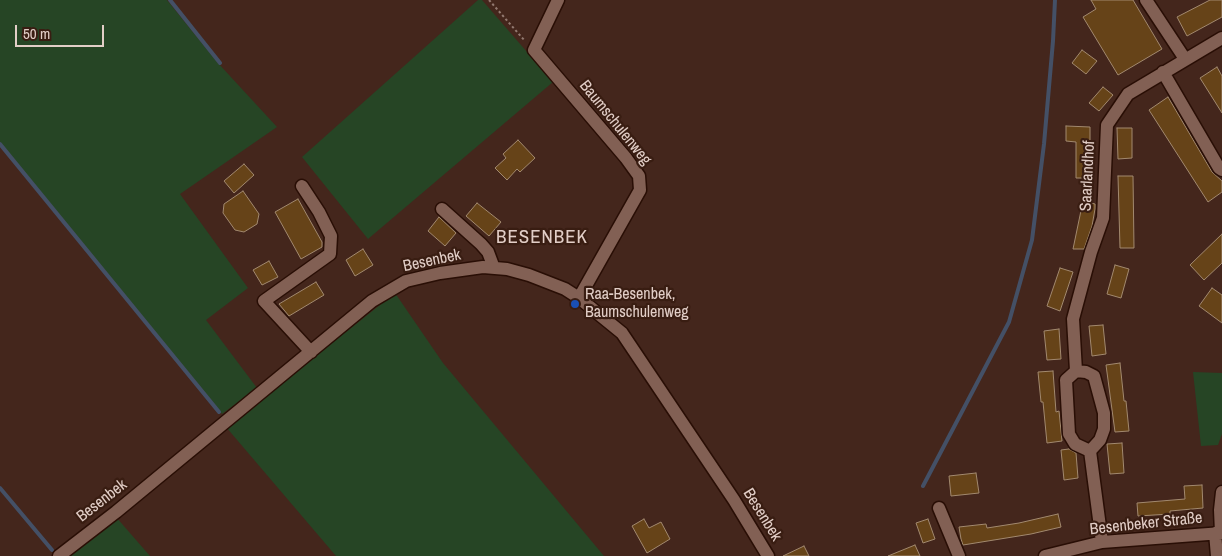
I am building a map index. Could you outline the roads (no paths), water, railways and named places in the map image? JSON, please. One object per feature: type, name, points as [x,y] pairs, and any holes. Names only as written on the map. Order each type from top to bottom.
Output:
[{"type":"street","name":"Baumschulenweg","points":[[558,0],[534,50],[626,158],[639,176],[640,190],[579,298]]},
{"type":"street","points":[[1146,0],[1184,59]]},
{"type":"street","name":"Saarlandhof","points":[[1090,451],[1075,444],[1070,434],[1066,380],[1076,371],[1073,319],[1091,252],[1103,218],[1107,124],[1128,94],[1222,38]]},
{"type":"street","points":[[1163,72],[1219,168],[1222,170]]},
{"type":"street","points":[[302,186],[320,212],[331,236],[330,254],[264,301],[311,352]]},
{"type":"street","points":[[442,208],[488,252],[494,268]]},
{"type":"street","name":"Besenbek","points":[[59,556],[116,512],[372,300],[406,281],[483,267],[507,268],[564,289],[579,298],[622,333],[734,500],[768,556]]},
{"type":"street","points":[[1076,371],[1086,372],[1094,376],[1104,413],[1104,429],[1100,440],[1090,451],[1102,542]]},
{"type":"street","points":[[1217,556],[1222,492]]},
{"type":"street","points":[[939,508],[959,556]]},
{"type":"street","name":"Besenbeker Straße","points":[[1045,556],[1102,542],[1219,533]]},
{"type":"waterway","points":[[170,0],[220,63]]},
{"type":"waterway","points":[[923,486],[1009,322],[1032,240],[1044,144],[1055,0]]},
{"type":"waterway","points":[[0,144],[219,412]]},
{"type":"waterway","points":[[0,488],[52,550]]},
{"type":"place","name":"Raa-Besenbek, Baumschulenweg","points":[[575,304]]},
{"type":"district","name":"BESENBEK","points":[[542,238]]}]
